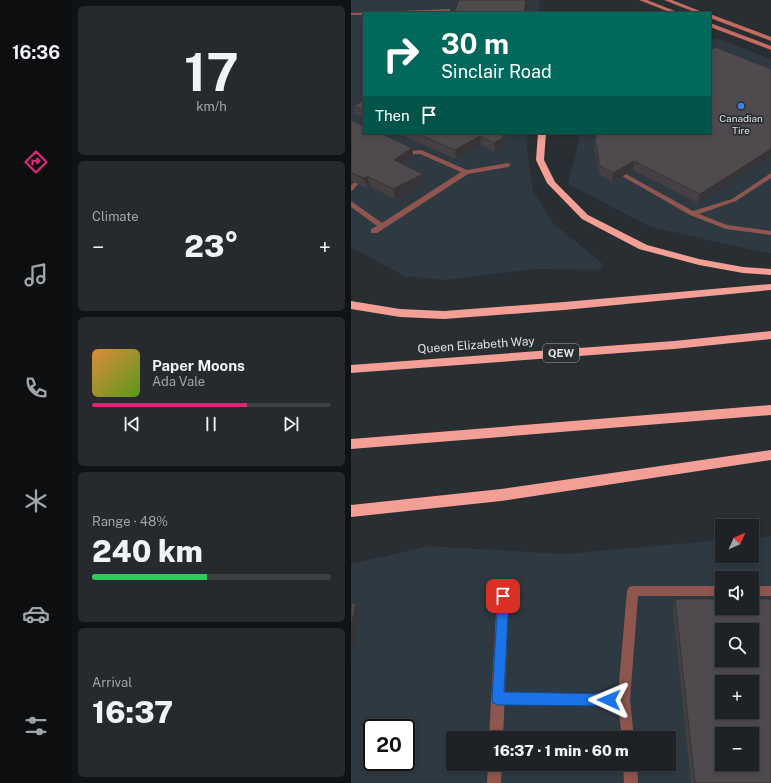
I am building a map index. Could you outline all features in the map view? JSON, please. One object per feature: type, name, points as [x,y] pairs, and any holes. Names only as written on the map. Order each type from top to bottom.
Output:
[{"type":"highway","points":[[542,134],[540,160],[551,183],[585,217],[643,247],[699,262],[743,270],[771,272]]},
{"type":"highway","points":[[351,305],[400,313],[445,315],[564,306],[771,287]]},
{"type":"highway","name":"Queen Elizabeth Way","points":[[351,369],[674,345],[771,335]]},
{"type":"highway","points":[[351,444],[771,410]]},
{"type":"highway","points":[[351,511],[501,495],[771,454]]},
{"type":"main road","points":[[642,0],[674,12]]},
{"type":"main road","points":[[667,0],[699,12]]},
{"type":"main road","points":[[711,16],[771,39]]},
{"type":"main road","points":[[711,25],[771,48]]},
{"type":"street","points":[[496,731],[503,596]]},
{"type":"street","points":[[494,783],[495,771]]},
{"type":"lane","points":[[400,12],[448,10]]},
{"type":"lane","points":[[351,14],[363,14]]},
{"type":"lane","points":[[405,153],[421,152],[466,172]]},
{"type":"lane","points":[[374,231],[466,172],[508,165]]},
{"type":"lane","points":[[624,175],[692,214],[726,227],[771,233]]},
{"type":"lane","points":[[692,214],[734,200],[771,175]]},
{"type":"lane","points":[[351,203],[382,226]]},
{"type":"lane","points":[[626,731],[624,700],[633,591],[715,591]]},
{"type":"lane","points":[[759,591],[771,591]]},
{"type":"lane","points":[[498,699],[624,700]]},
{"type":"lane","points":[[630,771],[631,783]]},
{"type":"shaded area","points":[[351,0],[540,0],[538,12],[363,12],[363,134],[528,134],[527,151],[533,191],[554,224],[602,263],[602,270],[534,269],[444,280],[404,276],[351,247]]},
{"type":"shaded area","points":[[716,38],[771,59],[771,253],[651,227],[568,184],[581,134],[711,134],[711,41]]},
{"type":"shaded area","points":[[771,536],[771,783],[351,783],[351,564],[428,546],[563,554],[715,541],[715,563],[759,563],[759,537]]},
{"type":"building","points":[[459,0],[526,0],[524,12],[454,12]]},
{"type":"building","name":"Canadian Tire","points":[[715,47],[771,69],[771,149],[700,194],[634,161],[613,173],[600,166],[595,140],[597,134],[711,134],[711,49]]},
{"type":"building","points":[[363,101],[363,110],[353,106]]},
{"type":"building","points":[[351,120],[363,126],[363,134],[382,134],[412,148],[394,160],[423,174],[393,189],[367,176],[364,178],[351,173]]},
{"type":"building","points":[[418,134],[503,134],[503,138],[494,143],[480,136],[455,150]]},
{"type":"building","points":[[675,599],[715,599],[715,615],[759,615],[759,599],[771,599],[771,783],[695,783]]},
{"type":"building","points":[[351,603],[356,603],[351,626]]},
{"type":"place","name":"Canadian Tire","points":[[741,106]]},
{"type":"route","points":[[503,596],[498,699],[609,700]]}]
